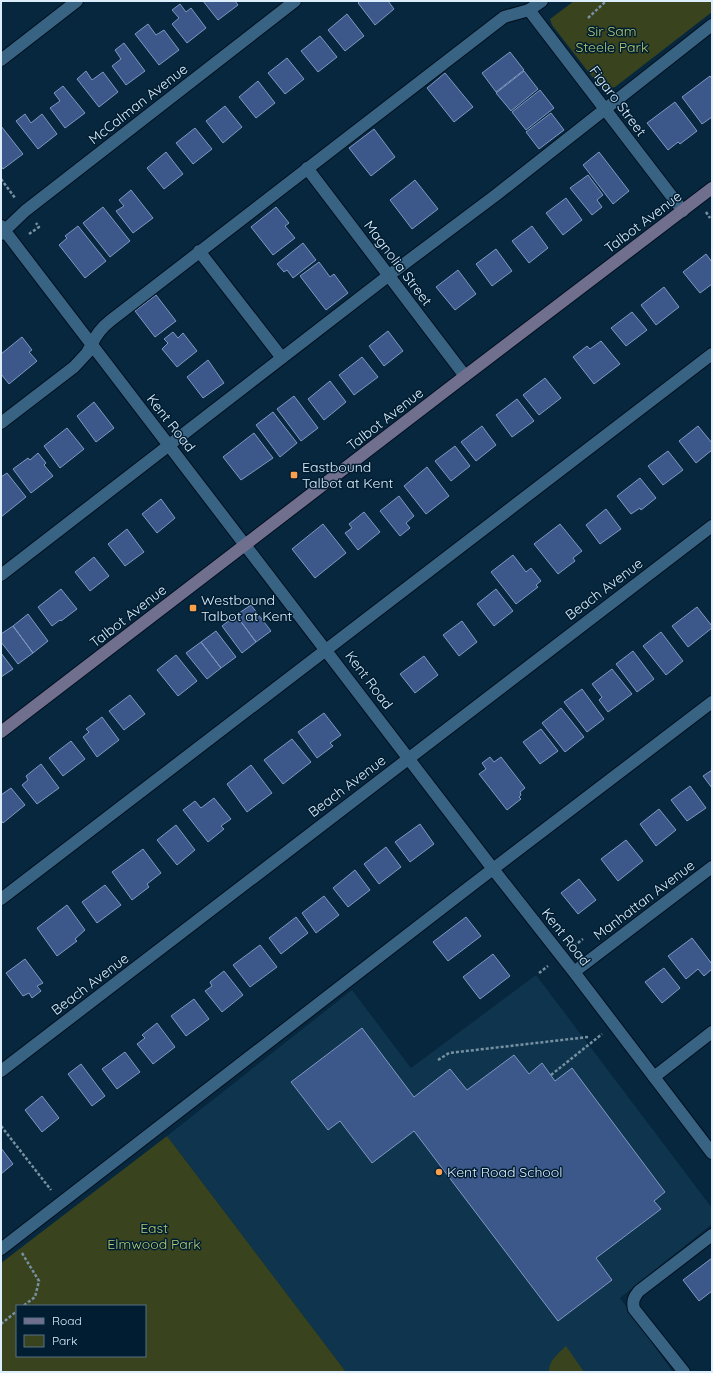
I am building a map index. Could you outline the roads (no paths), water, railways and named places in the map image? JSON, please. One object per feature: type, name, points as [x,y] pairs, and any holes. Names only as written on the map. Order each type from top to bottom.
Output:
[{"type":"street","points":[[1,60],[77,1]]},
{"type":"street","name":"McCalman Avenue","points":[[2,230],[295,1]]},
{"type":"street","points":[[1,423],[74,368],[81,361],[102,327],[110,320],[504,17],[529,10],[542,1]]},
{"type":"street","name":"Figaro Street","points":[[529,10],[682,211]]},
{"type":"street","points":[[1,575],[388,276],[496,195],[712,25]]},
{"type":"street","name":"Magnolia Street","points":[[307,168],[465,376]]},
{"type":"street","name":"Talbot Avenue","points":[[1,732],[712,188]]},
{"type":"street","name":"Kent Road","points":[[2,230],[92,344],[712,1153]]},
{"type":"street","points":[[199,251],[282,358]]},
{"type":"street","points":[[1,899],[712,354]]},
{"type":"street","name":"Beach Avenue","points":[[1,1071],[712,526]]},
{"type":"street","points":[[1,1249],[712,702]]},
{"type":"street","name":"Manhattan Avenue","points":[[574,972],[712,867]]},
{"type":"street","points":[[654,1077],[712,1032]]},
{"type":"street","points":[[684,1372],[634,1308],[632,1303],[639,1291],[712,1235]]},
{"type":"place","name":"Eastbound Talbot at Kent","points":[[294,475]]},
{"type":"place","name":"Westbound Talbot at Kent","points":[[193,608]]},
{"type":"place","name":"Kent Road School","points":[[439,1172]]},
{"type":"park label","name":"Sir Sam Steele Park","points":[[612,40]]},
{"type":"park label","name":"East Elmwood Park","points":[[154,1236]]}]
